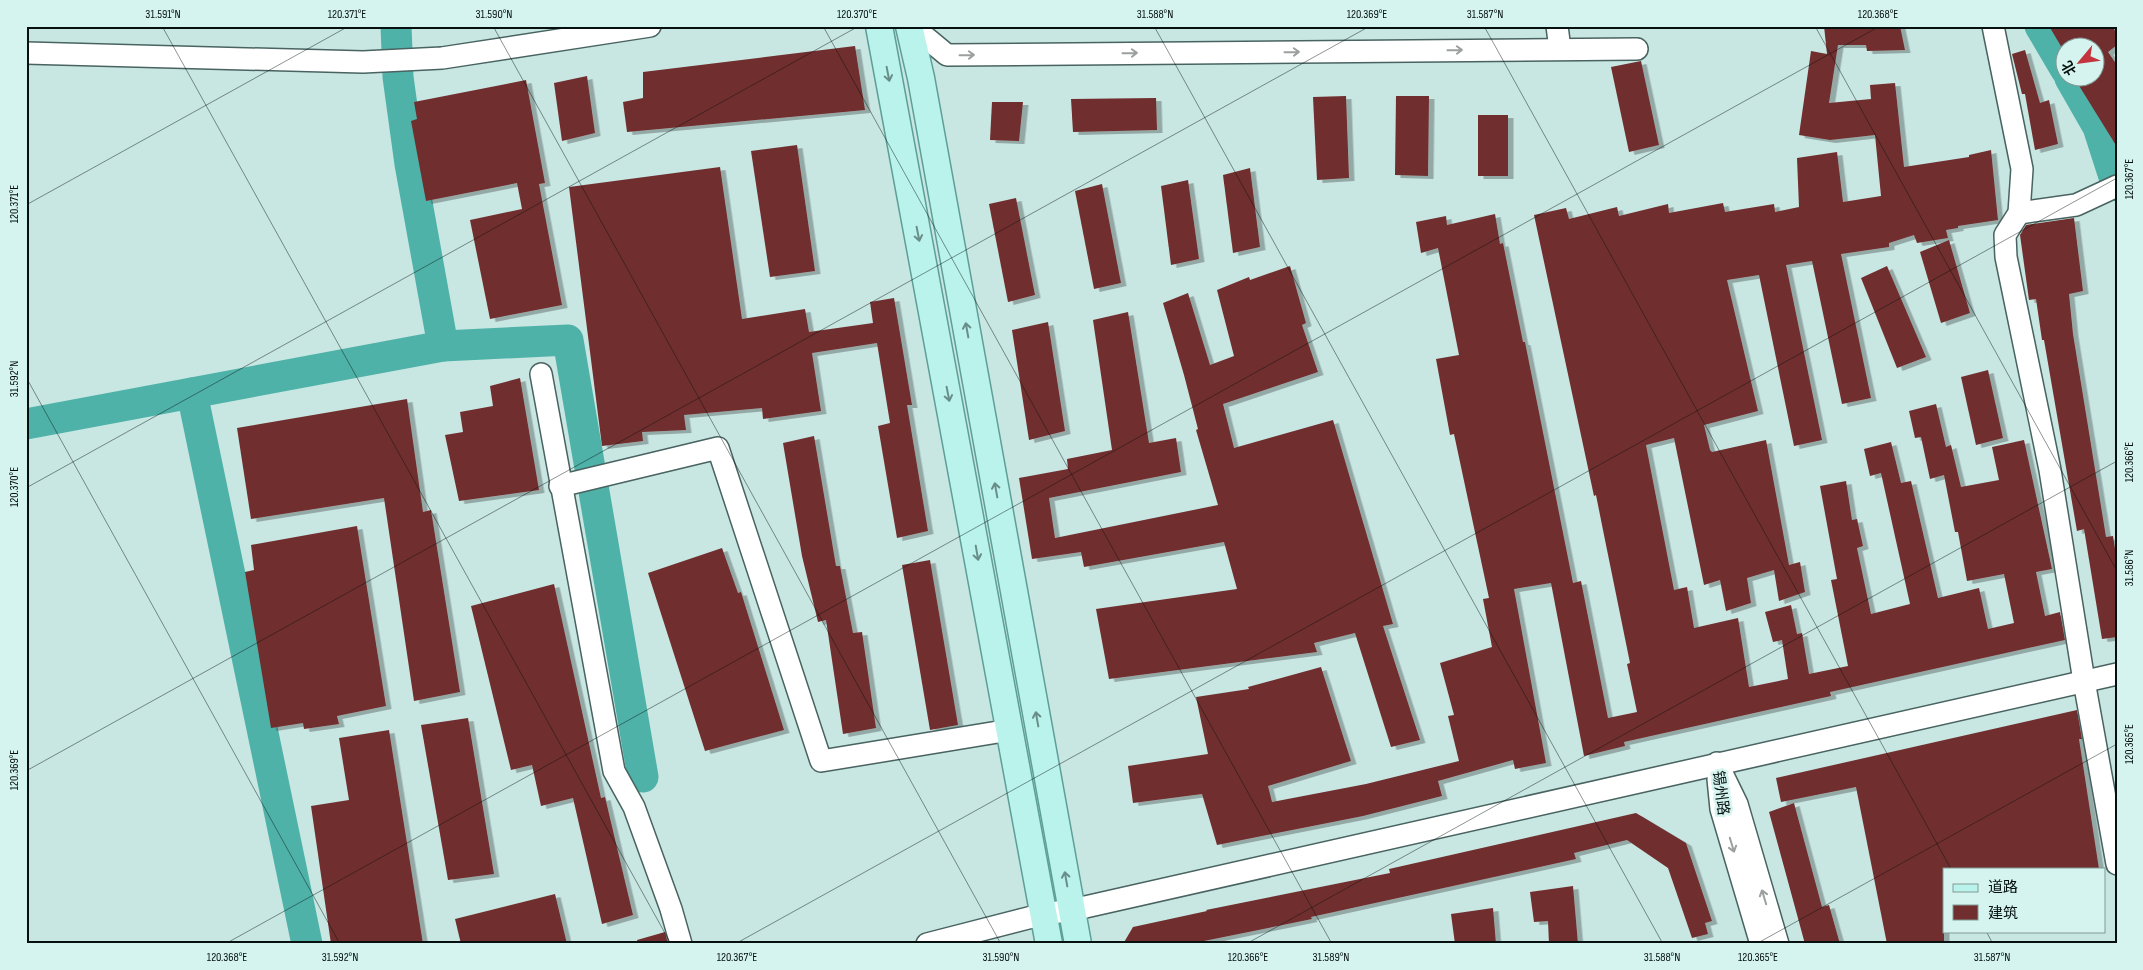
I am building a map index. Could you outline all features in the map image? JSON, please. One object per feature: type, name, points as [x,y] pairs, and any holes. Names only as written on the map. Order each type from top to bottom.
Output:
[{"type":"main road","points":[[879,26],[1049,944]]},
{"type":"main road","points":[[910,26],[1078,944]]},
{"type":"street","points":[[26,53],[363,62],[442,58],[650,26]]},
{"type":"street","points":[[910,26],[947,55],[1637,48]]},
{"type":"street","points":[[1557,26],[1560,49]]},
{"type":"street","points":[[1993,26],[2022,169],[2019,213],[2005,235],[2006,257],[2050,470],[2084,681],[2117,864]]},
{"type":"street","points":[[2019,213],[2076,204],[2117,186]]},
{"type":"street","points":[[541,374],[614,771],[634,807],[671,909],[681,944]]},
{"type":"street","points":[[561,486],[718,448],[821,761],[1010,730]]},
{"type":"street","points":[[927,944],[1044,914],[1072,910],[1716,763],[2117,674]]},
{"type":"street","name":"锡州路","points":[[1716,763],[1721,809],[1761,944]]},
{"type":"street","name":"锡州路","points":[[1716,763],[1737,804],[1778,944]]},
{"type":"building","points":[[1824,26],[1900,26],[1905,50],[1867,51],[1866,45],[1838,45],[1829,103],[1871,99],[1870,85],[1895,83],[1904,167],[1969,157],[1969,155],[1991,150],[1998,220],[1958,226],[1958,228],[1946,230],[1948,238],[1917,243],[1914,235],[1889,243],[1889,247],[1841,254],[1871,398],[1842,404],[1812,261],[1786,265],[1822,440],[1794,446],[1759,275],[1727,280],[1758,411],[1704,425],[1710,450],[1712,452],[1766,440],[1789,565],[1800,562],[1805,592],[1779,601],[1774,570],[1747,578],[1751,603],[1726,611],[1720,580],[1704,585],[1674,438],[1646,445],[1674,590],[1687,587],[1694,628],[1738,618],[1749,687],[1788,679],[1782,640],[1773,642],[1765,612],[1791,605],[1797,634],[1802,633],[1809,674],[1848,666],[1831,580],[1837,579],[1820,486],[1846,481],[1852,520],[1857,519],[1863,546],[1857,548],[1871,614],[1910,604],[1881,473],[1870,476],[1864,449],[1891,442],[1901,483],[1911,481],[1938,598],[1979,588],[1988,629],[2014,623],[2004,574],[1967,581],[1958,532],[1955,532],[1944,475],[1930,479],[1921,437],[1915,438],[1909,411],[1936,404],[1946,447],[1951,445],[1961,487],[1999,480],[1992,447],[2024,440],[2052,569],[2036,572],[2045,616],[2060,612],[2065,640],[1830,692],[1831,696],[1624,742],[1625,746],[1584,756],[1551,583],[1514,589],[1546,763],[1515,769],[1513,760],[1438,781],[1442,796],[1363,816],[1217,845],[1202,794],[1133,803],[1128,766],[1208,754],[1196,697],[1249,689],[1248,687],[1321,667],[1351,761],[1268,786],[1272,802],[1366,784],[1459,761],[1448,716],[1454,715],[1440,663],[1492,647],[1483,599],[1489,598],[1454,434],[1450,435],[1436,359],[1459,355],[1438,248],[1421,253],[1416,222],[1446,216],[1447,225],[1495,214],[1500,244],[1503,243],[1523,342],[1525,342],[1573,583],[1581,581],[1608,718],[1637,712],[1627,664],[1630,663],[1596,495],[1594,496],[1534,215],[1566,208],[1569,219],[1617,207],[1619,216],[1668,204],[1669,213],[1723,203],[1725,212],[1774,204],[1775,212],[1799,207],[1797,158],[1837,152],[1843,202],[1881,196],[1875,135],[1830,140],[1799,135],[1811,51],[1827,54]]},
{"type":"building","points":[[2049,26],[2112,26],[2117,34],[2117,45],[2108,52],[2117,65],[2117,147],[2080,88],[2106,88],[2106,38],[2056,38]]},
{"type":"building","points":[[855,46],[865,110],[627,132],[623,102],[643,98],[643,72]]},
{"type":"building","points":[[2025,50],[2040,103],[2049,100],[2058,144],[2035,150],[2025,94],[2022,94],[2012,54]]},
{"type":"building","points":[[1641,61],[1659,145],[1629,152],[1611,67]]},
{"type":"building","points":[[587,76],[595,133],[562,141],[554,83]]},
{"type":"building","points":[[526,80],[545,183],[539,184],[562,305],[490,319],[470,220],[522,209],[517,183],[426,201],[411,121],[417,119],[414,102]]},
{"type":"building","points":[[1346,96],[1349,178],[1317,180],[1313,97]]},
{"type":"building","points":[[1396,96],[1429,96],[1428,176],[1395,175]]},
{"type":"building","points":[[1156,98],[1157,130],[1073,132],[1071,99]]},
{"type":"building","points":[[992,102],[1023,102],[1019,141],[990,140]]},
{"type":"building","points":[[1478,115],[1508,115],[1508,176],[1478,176]]},
{"type":"building","points":[[797,145],[815,271],[770,277],[751,151]]},
{"type":"building","points":[[720,167],[742,319],[805,309],[809,332],[873,323],[870,302],[894,298],[912,405],[907,405],[928,531],[897,538],[878,426],[890,423],[877,343],[812,353],[821,411],[763,419],[762,408],[684,415],[686,430],[642,432],[643,441],[602,446],[569,187]]},
{"type":"building","points":[[1250,168],[1260,247],[1233,253],[1223,175]]},
{"type":"building","points":[[1188,180],[1199,259],[1171,265],[1161,186]]},
{"type":"building","points":[[1102,184],[1121,283],[1094,289],[1075,191]]},
{"type":"building","points":[[1016,198],[1035,295],[1008,302],[989,204]]},
{"type":"building","points":[[2074,218],[2083,291],[2069,294],[2073,334],[2106,537],[2113,536],[2117,562],[2117,637],[2102,639],[2084,529],[2077,531],[2044,340],[2042,340],[2036,299],[2029,300],[2020,235],[2026,225]]},
{"type":"building","points":[[1949,240],[1970,313],[1941,323],[1920,252]]},
{"type":"building","points":[[1290,266],[1306,323],[1302,325],[1318,372],[1223,404],[1234,448],[1333,420],[1393,624],[1383,626],[1420,740],[1391,747],[1355,633],[1314,643],[1317,652],[1109,679],[1096,609],[1237,589],[1224,542],[1084,567],[1081,552],[1032,559],[1019,478],[1068,469],[1067,459],[1112,450],[1093,320],[1128,312],[1149,443],[1176,438],[1181,472],[1049,498],[1055,538],[1218,505],[1196,430],[1198,429],[1184,375],[1163,303],[1188,293],[1210,365],[1234,356],[1217,290],[1249,277],[1250,280]]},
{"type":"building","points":[[1887,266],[1926,357],[1897,368],[1861,278]]},
{"type":"building","points":[[1048,322],[1065,431],[1029,440],[1012,330]]},
{"type":"building","points":[[1988,370],[2003,438],[1976,445],[1961,377]]},
{"type":"building","points":[[520,378],[539,490],[459,501],[445,435],[463,432],[460,412],[493,406],[490,386]]},
{"type":"building","points":[[407,399],[423,512],[431,510],[460,692],[414,701],[384,498],[251,519],[237,428]]},
{"type":"building","points":[[814,436],[836,566],[840,566],[853,633],[862,632],[876,728],[843,734],[826,620],[818,622],[802,556],[783,443]]},
{"type":"building","points":[[357,526],[386,706],[337,716],[339,724],[304,729],[303,723],[271,728],[245,572],[254,570],[251,545]]},
{"type":"building","points":[[722,548],[738,593],[741,592],[784,730],[705,751],[648,573]]},
{"type":"building","points":[[930,560],[958,725],[930,730],[902,565]]},
{"type":"building","points":[[554,584],[601,798],[605,797],[633,915],[602,924],[573,798],[541,806],[532,765],[511,770],[471,606]]},
{"type":"building","points":[[2077,710],[2082,739],[2079,739],[2099,868],[1943,868],[1944,944],[1887,944],[1856,787],[1781,802],[1776,778]]},
{"type":"building","points":[[468,718],[494,874],[448,880],[421,725]]},
{"type":"building","points":[[389,730],[423,944],[331,944],[311,806],[349,800],[339,738]]},
{"type":"building","points":[[1794,803],[1822,907],[1829,905],[1840,944],[1805,944],[1769,812]]},
{"type":"building","points":[[1636,813],[1686,843],[1712,921],[1705,923],[1708,934],[1692,938],[1668,868],[1627,840],[1574,853],[1576,859],[1311,917],[1312,919],[1199,942],[1199,944],[1123,944],[1133,927],[1206,910],[1390,873],[1389,869]]},
{"type":"building","points":[[1573,886],[1578,944],[1549,944],[1548,921],[1534,922],[1530,892]]},
{"type":"building","points":[[555,894],[567,944],[461,944],[455,919]]},
{"type":"building","points":[[1493,908],[1496,944],[1476,944],[1476,942],[1455,944],[1451,914]]},
{"type":"building","points":[[665,932],[668,944],[638,944],[637,940]]},
{"type":"waterway","points":[[26,424],[443,346],[410,164],[398,77],[396,26]]},
{"type":"waterway","points":[[2040,26],[2056,53]]},
{"type":"waterway","points":[[2076,88],[2098,127],[2117,186]]},
{"type":"waterway","points":[[443,346],[568,340],[643,777]]},
{"type":"waterway","points":[[192,393],[307,944]]}]
